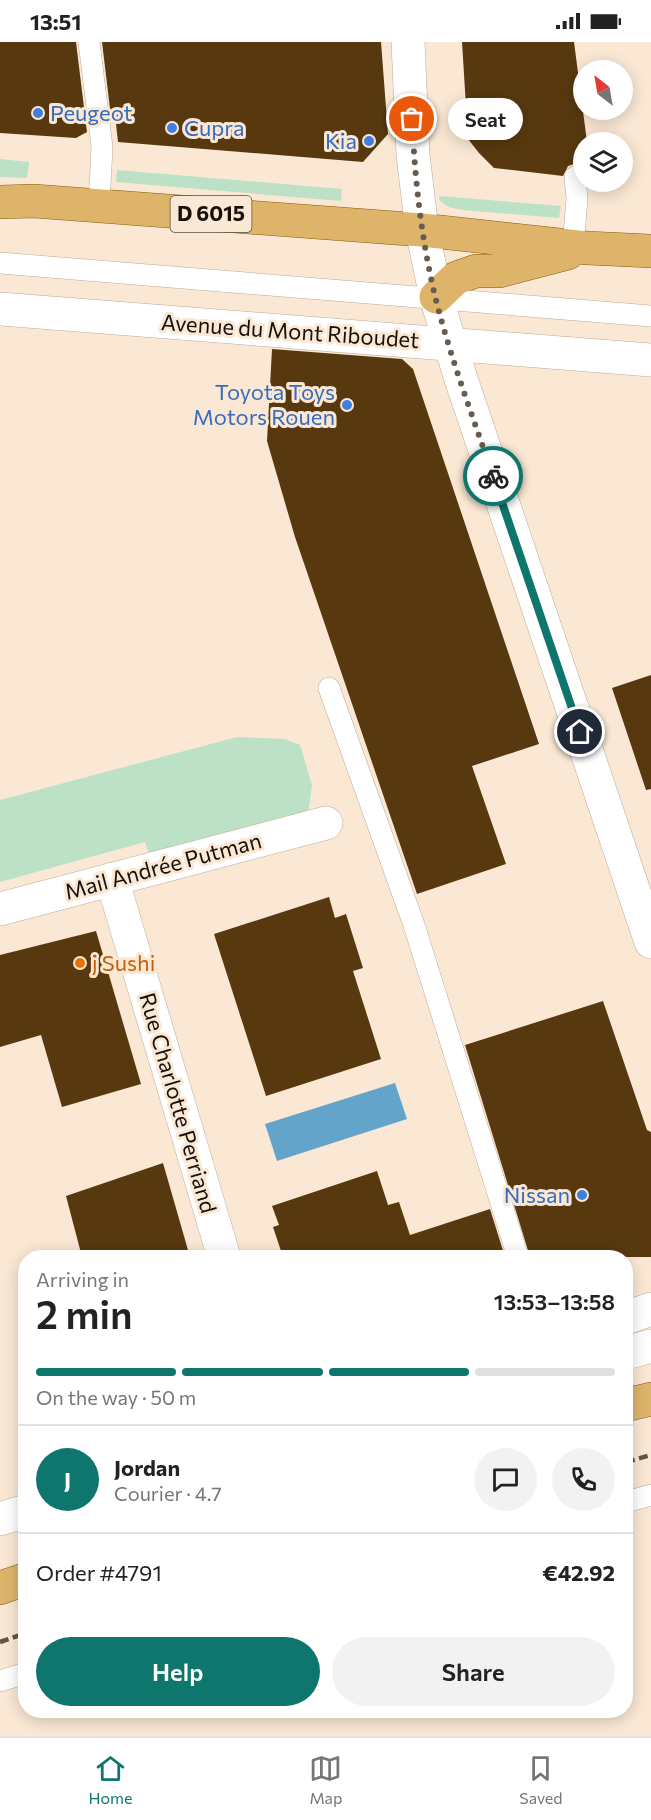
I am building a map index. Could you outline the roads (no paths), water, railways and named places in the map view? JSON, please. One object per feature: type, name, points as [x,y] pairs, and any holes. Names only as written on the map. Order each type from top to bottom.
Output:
[{"type":"main road","name":"D 6015","points":[[0,202],[34,201],[99,205],[422,230],[580,247],[651,252]]},
{"type":"main road","name":"D 6015","points":[[435,297],[456,278],[476,271],[498,271],[580,247]]},
{"type":"main road","points":[[633,1404],[651,1399]]},
{"type":"main road","points":[[0,1588],[18,1582]]},
{"type":"street","points":[[408,42],[413,155],[422,230],[435,297],[651,942]]},
{"type":"street","name":"Avenue du Mont Riboudet","points":[[0,309],[651,360]]},
{"type":"street","name":"Mail Andrée Putman","points":[[0,909],[326,823]]},
{"type":"street","name":"Rue Charlotte Perriand","points":[[112,879],[222,1250]]},
{"type":"street","points":[[633,1315],[651,1309]]},
{"type":"street","points":[[633,1351],[651,1346]]},
{"type":"street","points":[[0,1519],[18,1513]]},
{"type":"lane","points":[[89,42],[102,147],[99,205]]},
{"type":"lane","points":[[577,192],[580,247]]},
{"type":"lane","points":[[0,263],[651,316]]},
{"type":"lane","points":[[329,688],[414,925],[516,1250]]},
{"type":"lane","points":[[633,1500],[651,1495]]},
{"type":"lane","points":[[0,1681],[18,1675]]},
{"type":"water","points":[[395,1083],[407,1119],[277,1161],[265,1124]]},
{"type":"railway","points":[[633,1460],[651,1455]]},
{"type":"railway","points":[[0,1642],[18,1636]]},
{"type":"place","name":"Peugeot","points":[[38,113]]},
{"type":"place","name":"Seat","points":[[412,119]]},
{"type":"place","name":"Cupra","points":[[172,128]]},
{"type":"place","name":"Kia","points":[[369,141]]},
{"type":"place","name":"Toyota Toys Motors Rouen","points":[[347,405]]},
{"type":"place","name":"j Sushi","points":[[80,963]]},
{"type":"place","name":"Nissan","points":[[582,1195]]}]
